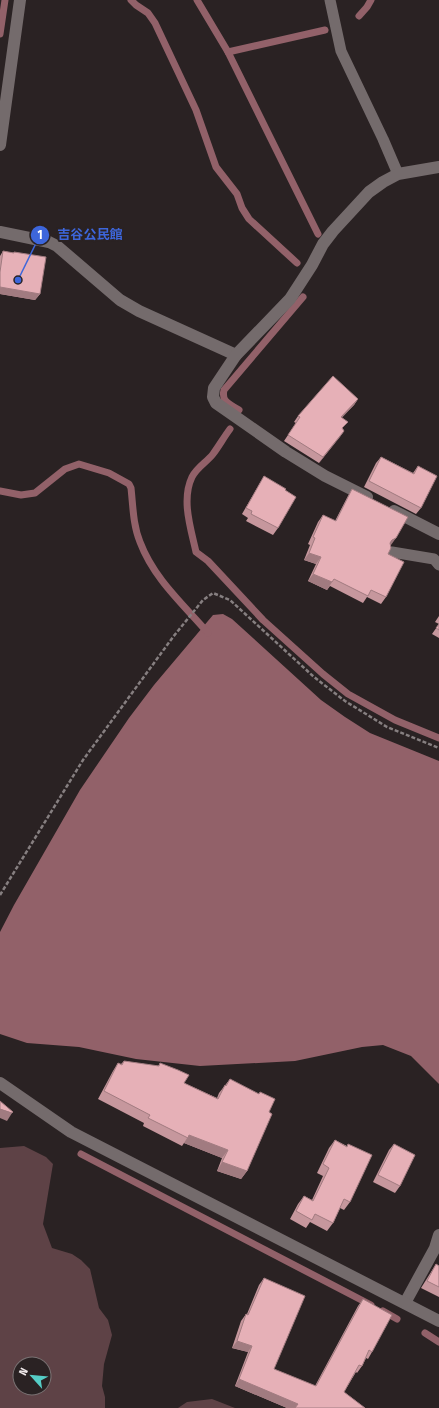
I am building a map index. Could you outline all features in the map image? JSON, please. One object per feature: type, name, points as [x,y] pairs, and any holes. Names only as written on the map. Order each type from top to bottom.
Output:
[{"type":"street","points":[[0,145],[20,0]]},
{"type":"street","points":[[439,167],[398,174],[369,192],[323,244],[312,265],[290,299],[236,355],[214,388],[213,396],[216,403],[286,452],[325,476],[439,534]]},
{"type":"street","points":[[0,232],[49,242],[57,246],[120,300],[139,311],[236,355]]},
{"type":"street","points":[[0,1083],[71,1132],[439,1321]]},
{"type":"street","points":[[405,1303],[435,1248],[439,1235]]},
{"type":"lane","points":[[330,0],[341,51],[398,174]]},
{"type":"lane","points":[[392,552],[437,558]]},
{"type":"path","points":[[0,895],[83,760],[173,637],[203,600],[213,593],[230,600],[314,677],[345,701],[387,726],[439,748]]},
{"type":"shaded area","points":[[223,614],[232,619],[321,700],[345,717],[370,733],[439,761],[439,1084],[411,1056],[383,1045],[362,1047],[295,1061],[200,1066],[136,1059],[79,1047],[27,1043],[0,1034],[0,932],[14,905],[80,790],[129,718],[154,685],[213,615]]},
{"type":"shaded area","points":[[24,1146],[46,1157],[53,1164],[43,1224],[52,1248],[72,1254],[90,1269],[99,1308],[108,1320],[112,1335],[104,1364],[102,1386],[105,1397],[105,1408],[0,1408],[0,1148]]},
{"type":"shaded area","points":[[212,1399],[235,1408],[178,1408],[187,1402]]},
{"type":"building","points":[[3,251],[46,257],[40,294],[0,287],[0,272]]},
{"type":"building","points":[[333,376],[358,399],[341,417],[348,422],[342,428],[344,431],[323,457],[288,435],[300,417],[298,416]]},
{"type":"building","points":[[381,457],[414,474],[418,466],[437,476],[421,508],[369,481]]},
{"type":"building","points":[[264,476],[286,489],[285,490],[296,497],[278,528],[251,514],[252,511],[246,508]]},
{"type":"building","points":[[352,489],[408,517],[396,538],[390,543],[391,548],[388,554],[404,562],[386,597],[371,590],[368,596],[334,579],[332,582],[313,574],[321,557],[309,553],[315,538],[313,537],[323,515],[336,521]]},
{"type":"building","points":[[124,1061],[159,1066],[160,1063],[178,1070],[189,1075],[184,1083],[218,1099],[225,1085],[226,1086],[230,1079],[259,1094],[260,1092],[275,1099],[269,1112],[272,1114],[247,1171],[222,1162],[228,1150],[189,1135],[188,1138],[148,1118],[150,1115],[104,1091],[118,1063],[122,1065]]},
{"type":"building","points":[[0,1101],[13,1112],[0,1109]]},
{"type":"building","points":[[335,1140],[347,1147],[348,1144],[372,1155],[350,1202],[344,1199],[333,1223],[315,1214],[312,1220],[296,1211],[304,1196],[313,1201],[329,1168],[323,1164]]},
{"type":"building","points":[[394,1144],[415,1155],[400,1186],[378,1175]]},
{"type":"building","points":[[436,1264],[439,1266],[439,1287],[427,1281]]},
{"type":"building","points":[[264,1278],[305,1296],[274,1369],[316,1386],[363,1299],[392,1315],[372,1352],[369,1350],[362,1366],[359,1365],[344,1392],[365,1408],[295,1408],[298,1404],[239,1379],[252,1346],[237,1341],[246,1314],[248,1315]]},
{"type":"waterway","points":[[0,34],[5,0]]},
{"type":"waterway","points":[[131,0],[148,13],[155,23],[196,110],[216,167],[237,194],[242,208],[249,219],[297,263]]},
{"type":"waterway","points":[[197,0],[228,52],[318,234]]},
{"type":"waterway","points":[[359,16],[371,0]]},
{"type":"waterway","points":[[228,52],[325,30]]},
{"type":"waterway","points":[[239,410],[225,400],[223,394],[224,390],[303,297]]},
{"type":"waterway","points":[[230,429],[213,454],[194,473],[189,486],[187,505],[196,552],[208,561],[263,620],[323,674],[348,694],[395,720],[439,738]]},
{"type":"waterway","points":[[0,491],[21,495],[35,493],[65,469],[79,464],[109,473],[129,484],[131,488],[136,529],[146,555],[161,579],[208,633]]},
{"type":"waterway","points":[[81,1154],[371,1305]]},
{"type":"waterway","points":[[383,1311],[397,1319]]},
{"type":"waterway","points":[[425,1333],[439,1342]]},
{"type":"place","name":"吉谷公民館","points":[[18,280]]}]
